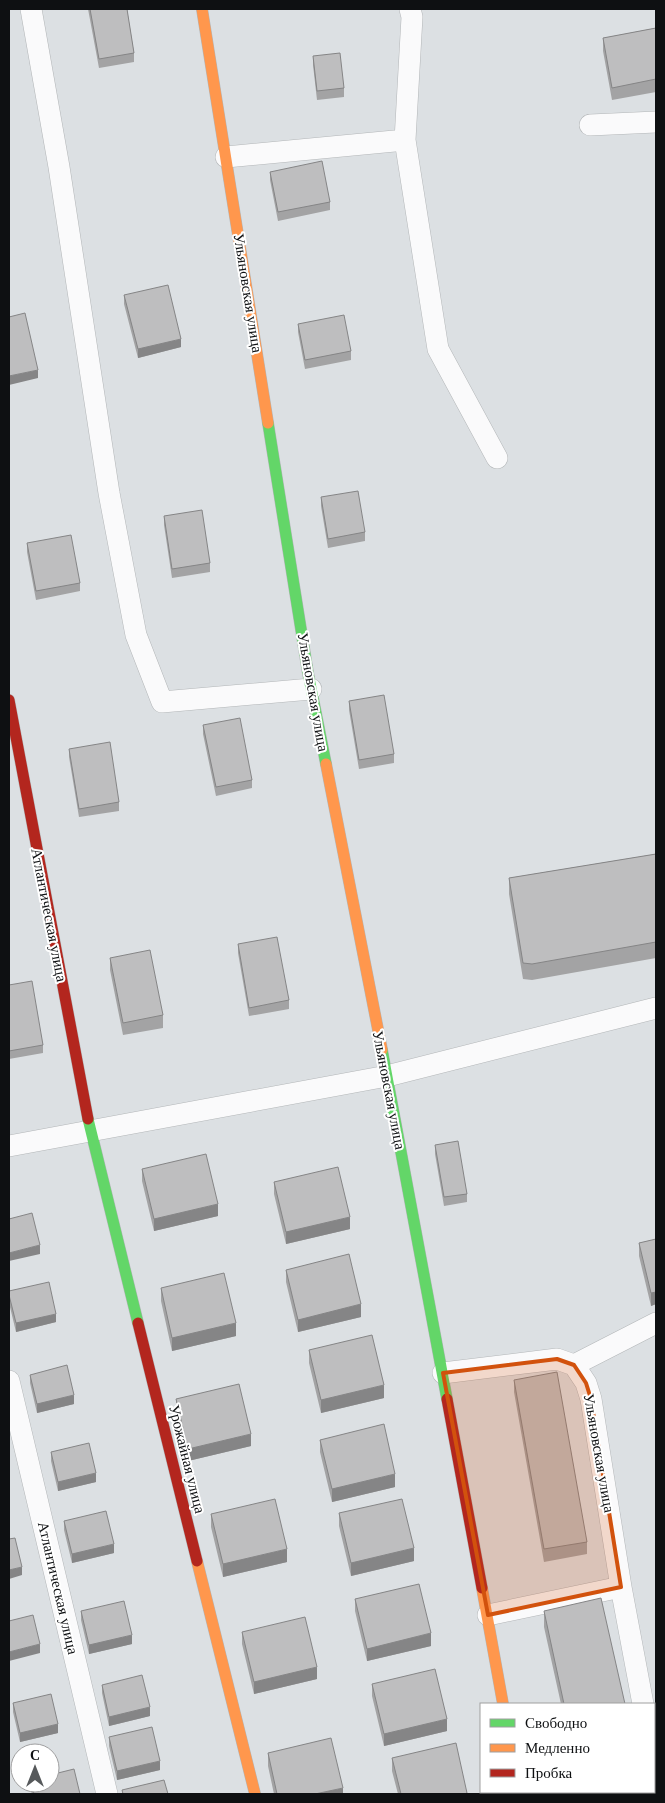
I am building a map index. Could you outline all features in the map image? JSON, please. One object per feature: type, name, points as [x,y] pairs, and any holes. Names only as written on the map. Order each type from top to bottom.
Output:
[{"type":"street","points":[[31,9],[59,166],[109,493],[134,626],[162,702],[311,689]]},
{"type":"street","name":"Ульяновская улица","points":[[202,9],[311,689],[387,1076],[504,1703]]},
{"type":"street","points":[[410,9],[412,17],[405,140],[438,349],[497,458]]},
{"type":"street","points":[[590,126],[656,122]]},
{"type":"street","points":[[226,157],[405,140]]},
{"type":"street","name":"Атлантическая улица","points":[[9,700],[90,1130]]},
{"type":"street","points":[[9,1146],[387,1076],[656,1008]]},
{"type":"street","name":"Урожайная улица","points":[[90,1130],[255,1794]]},
{"type":"street","points":[[442,1373],[557,1359],[574,1365],[656,1323]]},
{"type":"street","name":"Ульяновская улица","points":[[574,1365],[586,1382],[591,1399],[621,1587],[643,1703]]},
{"type":"street","name":"Атлантическая улица","points":[[9,1381],[107,1794]]},
{"type":"street","points":[[488,1615],[621,1587]]},
{"type":"highlighted area","points":[[557,1359],[574,1365],[586,1383],[591,1399],[621,1587],[488,1615],[443,1373]]},
{"type":"building","points":[[90,9],[127,9],[134,53],[99,59]]},
{"type":"building","points":[[656,28],[656,79],[612,88],[603,38]]},
{"type":"building","points":[[340,53],[344,88],[317,91],[313,56]]},
{"type":"building","points":[[322,161],[330,202],[278,212],[270,172]]},
{"type":"building","points":[[168,285],[181,339],[138,349],[124,295]]},
{"type":"building","points":[[25,313],[38,370],[9,376],[9,317]]},
{"type":"building","points":[[344,315],[351,351],[305,360],[298,324]]},
{"type":"building","points":[[358,491],[365,532],[328,539],[321,497]]},
{"type":"building","points":[[202,510],[210,563],[172,569],[164,516]]},
{"type":"building","points":[[71,535],[80,583],[36,591],[27,543]]},
{"type":"building","points":[[384,695],[394,754],[359,760],[349,701]]},
{"type":"building","points":[[240,718],[252,780],[216,787],[203,725]]},
{"type":"building","points":[[110,742],[119,802],[79,809],[69,749]]},
{"type":"building","points":[[656,854],[656,942],[532,964],[523,963],[509,878]]},
{"type":"building","points":[[277,937],[289,1000],[249,1008],[238,944]]},
{"type":"building","points":[[150,950],[163,1015],[123,1023],[110,958]]},
{"type":"building","points":[[32,981],[43,1045],[9,1051],[9,985]]},
{"type":"building","points":[[458,1141],[467,1194],[444,1197],[435,1145]]},
{"type":"building","points":[[206,1154],[218,1204],[154,1219],[142,1169]]},
{"type":"building","points":[[338,1167],[350,1217],[286,1232],[274,1182]]},
{"type":"building","points":[[32,1213],[40,1245],[9,1253],[9,1219]]},
{"type":"building","points":[[656,1239],[656,1292],[651,1293],[639,1243]]},
{"type":"building","points":[[349,1254],[361,1304],[298,1320],[286,1270]]},
{"type":"building","points":[[224,1273],[236,1323],[172,1338],[161,1288]]},
{"type":"building","points":[[49,1282],[56,1314],[16,1323],[9,1291]]},
{"type":"building","points":[[372,1335],[384,1385],[321,1400],[309,1350]]},
{"type":"building","points":[[67,1365],[74,1395],[37,1404],[30,1375]]},
{"type":"building","points":[[557,1372],[587,1542],[544,1549],[514,1380]]},
{"type":"building","points":[[239,1384],[251,1434],[188,1449],[176,1399]]},
{"type":"building","points":[[384,1424],[395,1474],[332,1489],[320,1440]]},
{"type":"building","points":[[89,1443],[96,1473],[58,1482],[51,1452]]},
{"type":"building","points":[[275,1499],[287,1549],[223,1564],[211,1514]]},
{"type":"building","points":[[402,1499],[414,1548],[351,1563],[339,1513]]},
{"type":"building","points":[[106,1511],[114,1544],[72,1554],[64,1521]]},
{"type":"building","points":[[15,1538],[22,1567],[9,1570],[9,1539]]},
{"type":"building","points":[[419,1584],[431,1633],[367,1649],[355,1599]]},
{"type":"building","points":[[601,1598],[625,1703],[564,1703],[544,1611]]},
{"type":"building","points":[[124,1601],[132,1635],[89,1645],[81,1611]]},
{"type":"building","points":[[33,1615],[40,1644],[9,1652],[9,1621]]},
{"type":"building","points":[[305,1617],[317,1667],[254,1682],[242,1632]]},
{"type":"building","points":[[435,1669],[447,1719],[384,1734],[372,1684]]},
{"type":"building","points":[[142,1675],[150,1707],[109,1717],[102,1685]]},
{"type":"building","points":[[51,1694],[58,1724],[20,1733],[13,1703]]},
{"type":"building","points":[[152,1727],[160,1761],[117,1771],[109,1737]]},
{"type":"building","points":[[331,1738],[343,1788],[315,1794],[277,1794],[268,1753]]},
{"type":"building","points":[[456,1743],[467,1793],[401,1794],[392,1758]]},
{"type":"building","points":[[74,1769],[80,1794],[34,1794],[60,1793],[60,1772]]},
{"type":"building","points":[[164,1780],[168,1794],[123,1794],[122,1790]]},
{"type":"traffic: fast","points":[[268,423],[308,673],[326,764]]},
{"type":"traffic: fast","points":[[382,1050],[447,1399]]},
{"type":"traffic: fast","points":[[88,1119],[138,1323]]},
{"type":"traffic: slow","points":[[202,9],[268,423]]},
{"type":"traffic: slow","points":[[326,764],[382,1050]]},
{"type":"traffic: slow","points":[[197,1561],[255,1794]]},
{"type":"traffic: slow","points":[[482,1588],[503,1703]]},
{"type":"traffic: jam","points":[[9,700],[88,1119]]},
{"type":"traffic: jam","points":[[138,1323],[197,1561]]},
{"type":"traffic: jam","points":[[447,1399],[482,1588]]}]
